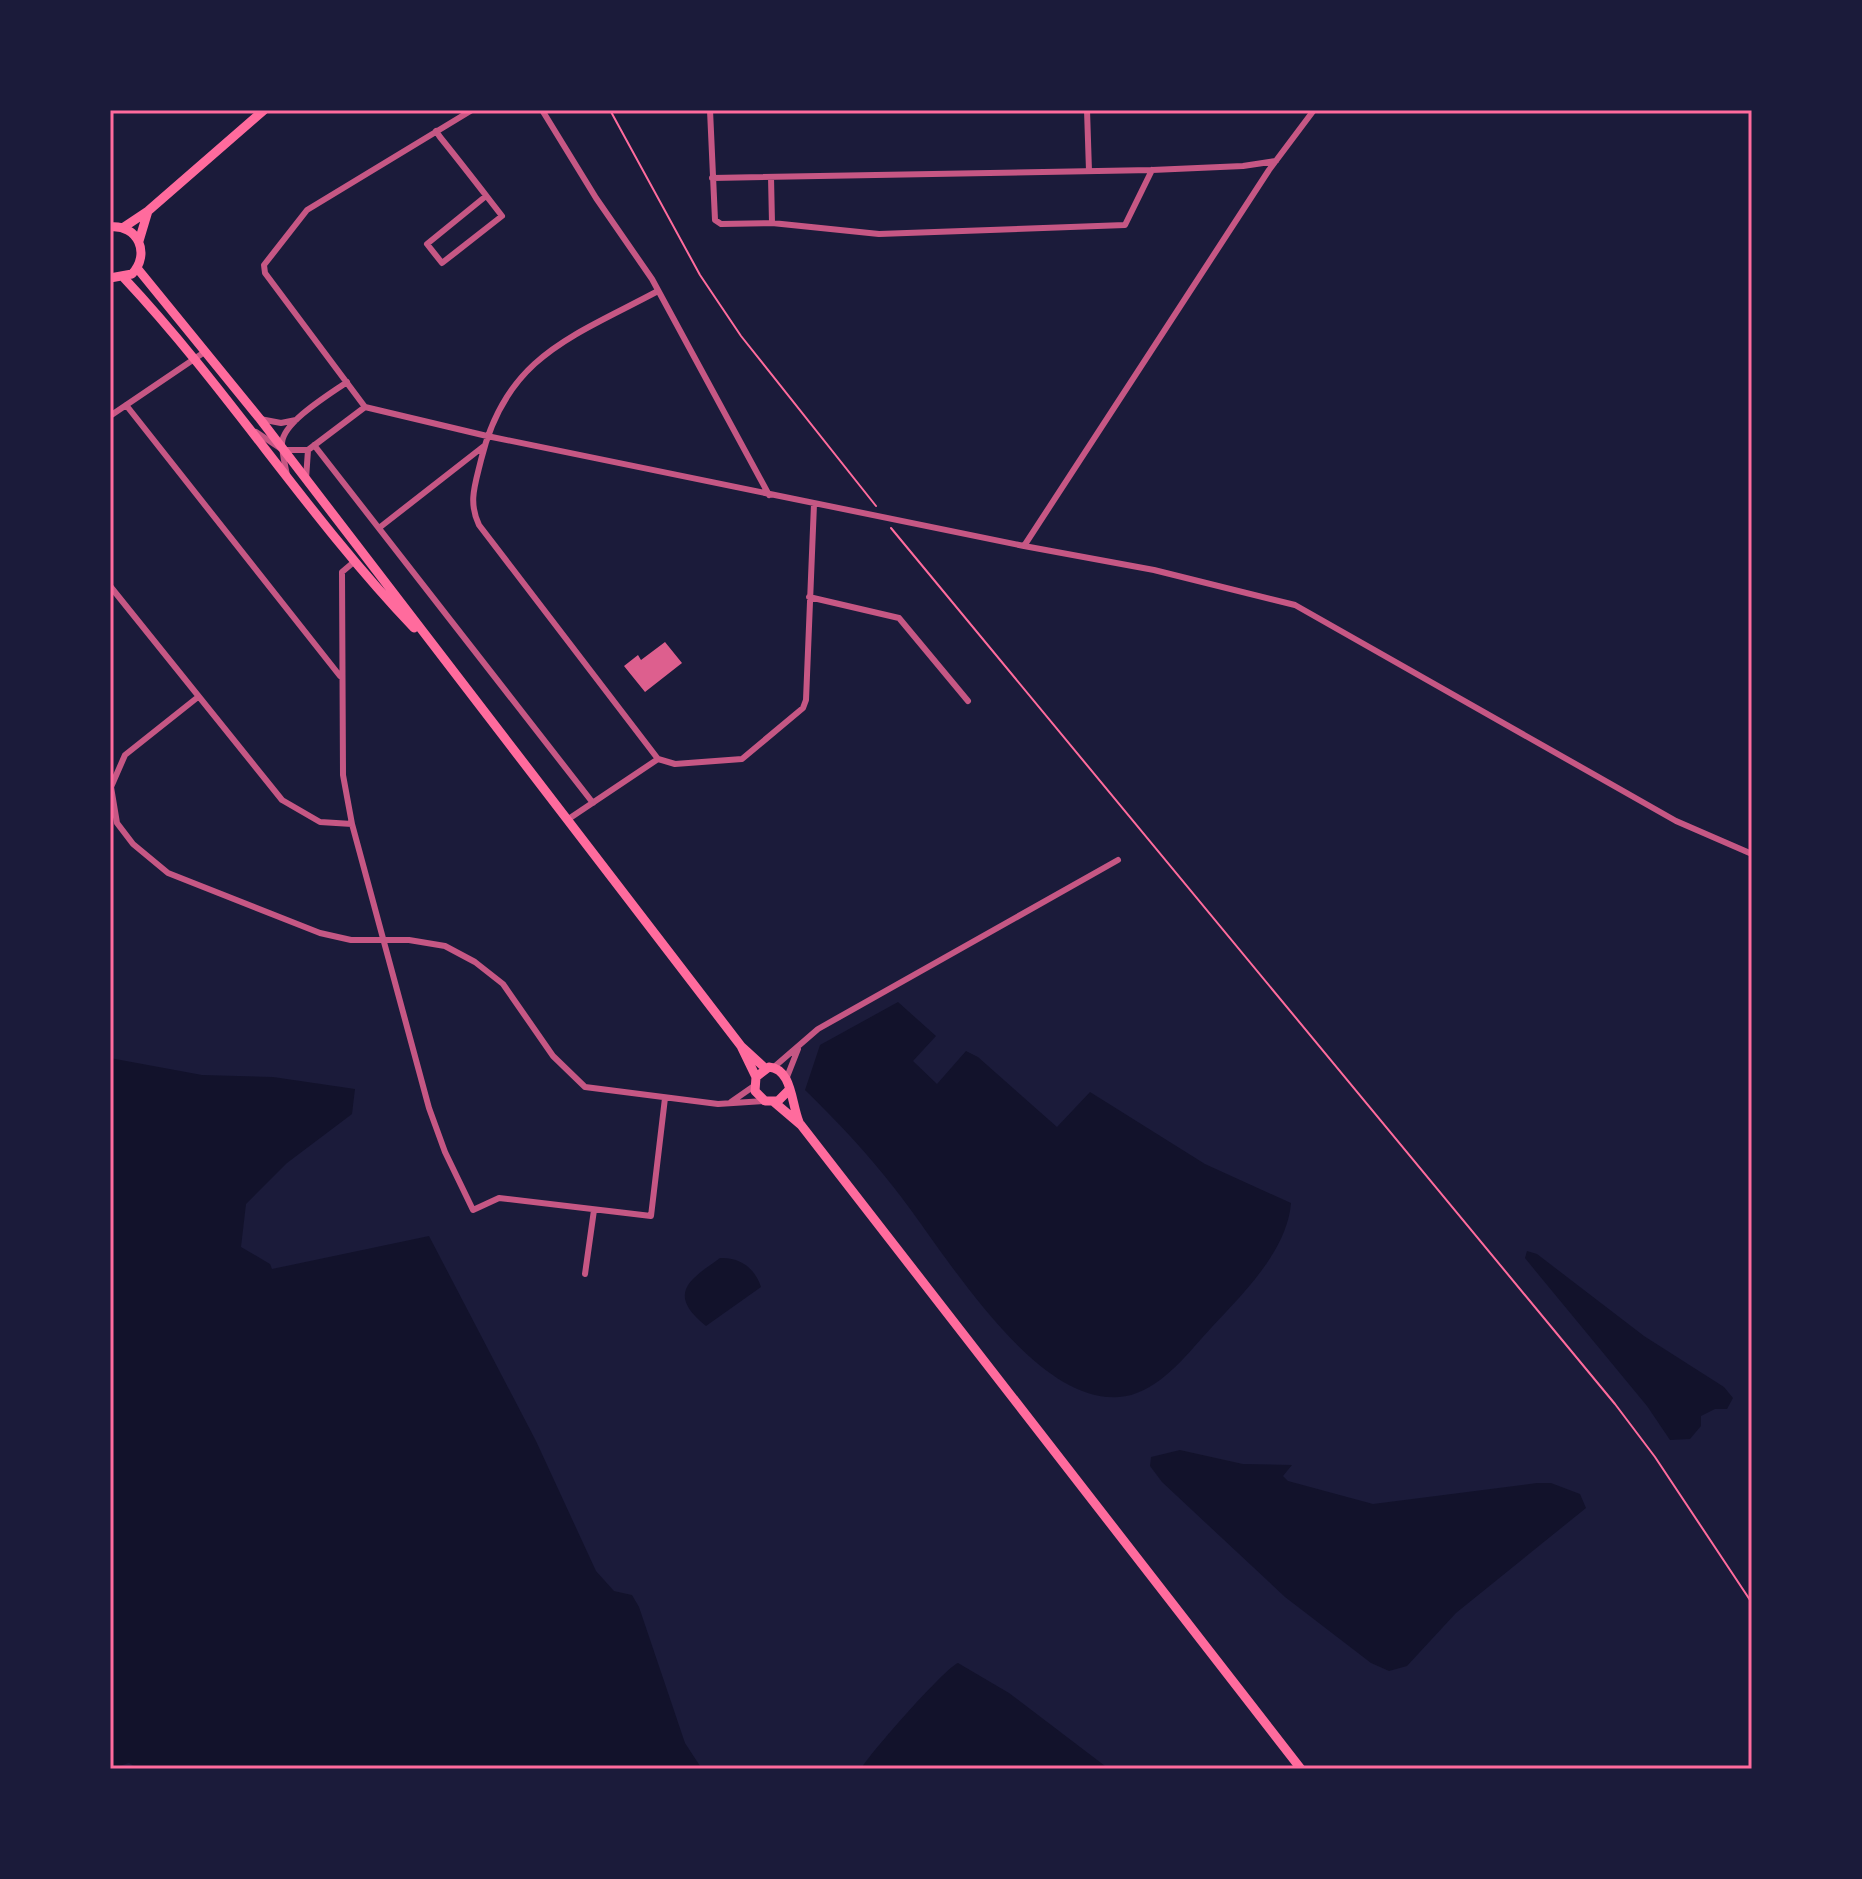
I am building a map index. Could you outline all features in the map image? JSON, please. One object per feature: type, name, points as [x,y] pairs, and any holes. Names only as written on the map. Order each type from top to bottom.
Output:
[{"type":"main road","points":[[110,227],[124,227],[148,211],[264,110]]},
{"type":"main road","points":[[110,278],[124,278],[137,268],[142,259],[139,241],[148,211]]},
{"type":"main road","points":[[124,227],[139,241]]},
{"type":"main road","points":[[137,268],[260,419],[741,1046],[769,1068],[787,1077],[788,1091],[801,1125]]},
{"type":"main road","points":[[124,278],[196,358],[353,562],[460,681]]},
{"type":"main road","points":[[741,1046],[755,1082],[769,1101],[801,1125],[1301,1769]]},
{"type":"main road","points":[[755,1082],[769,1068]]},
{"type":"main road","points":[[769,1101],[788,1091]]},
{"type":"street","points":[[472,110],[307,210],[267,257],[264,265],[265,273],[365,407],[769,495],[1154,570],[1295,605],[1676,821],[1752,854]]},
{"type":"street","points":[[542,110],[658,291],[769,495]]},
{"type":"street","points":[[710,110],[715,220],[721,224],[772,223],[879,234],[1125,225],[1152,170]]},
{"type":"street","points":[[1087,110],[1089,171]]},
{"type":"street","points":[[1024,546],[1276,161],[1314,110]]},
{"type":"street","points":[[436,131],[502,216],[442,263],[427,244],[486,196]]},
{"type":"street","points":[[712,178],[1152,170],[1243,166],[1276,161]]},
{"type":"street","points":[[771,177],[772,223]]},
{"type":"street","points":[[658,291],[546,352],[512,385],[487,436],[470,504],[479,525],[658,759],[675,764],[742,759],[803,708],[806,700],[814,504]]},
{"type":"street","points":[[110,416],[206,351]]},
{"type":"street","points":[[287,475],[283,450],[286,433],[296,420],[347,382]]},
{"type":"street","points":[[126,405],[340,676]]},
{"type":"street","points":[[253,431],[283,450],[311,447],[365,407]]},
{"type":"street","points":[[260,419],[281,423],[296,420]]},
{"type":"street","points":[[379,528],[484,446]]},
{"type":"street","points":[[306,479],[311,447]]},
{"type":"street","points":[[311,447],[379,528],[593,803]]},
{"type":"street","points":[[362,552],[342,572],[340,676],[343,775],[352,824],[409,1044],[445,1152],[473,1210],[499,1198],[651,1216],[665,1098]]},
{"type":"street","points":[[110,586],[282,800],[320,822],[352,824]]},
{"type":"street","points":[[809,597],[899,618],[968,701]]},
{"type":"street","points":[[198,697],[125,755],[111,787],[117,823],[133,844],[168,873],[320,933],[351,940],[384,939],[445,946],[475,962],[503,984],[553,1056],[585,1087],[665,1098],[769,1101]]},
{"type":"street","points":[[567,820],[658,759]]},
{"type":"street","points":[[769,1068],[798,1049],[818,1029],[1118,860]]},
{"type":"street","points":[[787,1077],[798,1049]]},
{"type":"street","points":[[731,1102],[755,1082]]},
{"type":"street","points":[[585,1274],[594,1210]]},
{"type":"path","points":[[610,110],[695,266],[741,336],[884,518],[1615,1404],[1655,1457],[1752,1603]]},
{"type":"shaded area","points":[[898,1002],[936,1036],[913,1061],[937,1084],[966,1051],[978,1057],[1057,1127],[1090,1092],[1205,1164],[1291,1203],[1280,1241],[1270,1259],[1185,1357],[1155,1384],[1119,1397],[1086,1393],[1054,1376],[1023,1350],[964,1283],[874,1163],[805,1090],[820,1045]]},
{"type":"shaded area","points":[[110,1058],[202,1075],[273,1077],[355,1089],[352,1114],[287,1163],[246,1204],[241,1247],[270,1264],[272,1269],[429,1236],[536,1441],[596,1571],[614,1591],[632,1595],[639,1607],[685,1743],[702,1769],[139,1769],[129,1763],[110,1769]]},
{"type":"shaded area","points":[[1527,1251],[1537,1254],[1644,1336],[1724,1387],[1733,1398],[1727,1409],[1715,1409],[1701,1416],[1701,1426],[1690,1439],[1670,1440],[1647,1406],[1525,1258]]},
{"type":"shaded area","points":[[720,1258],[734,1259],[746,1265],[761,1287],[706,1326],[687,1304],[685,1296],[692,1280]]},
{"type":"shaded area","points":[[1180,1450],[1243,1464],[1292,1465],[1283,1476],[1288,1481],[1373,1504],[1551,1483],[1580,1494],[1586,1508],[1456,1613],[1407,1666],[1389,1671],[1371,1663],[1285,1597],[1162,1482],[1150,1466],[1151,1457]]},
{"type":"shaded area","points":[[958,1663],[1009,1693],[1109,1769],[861,1769],[908,1712]]},
{"type":"building","points":[[665,642],[682,663],[645,692],[624,666],[638,655],[641,660]]}]
